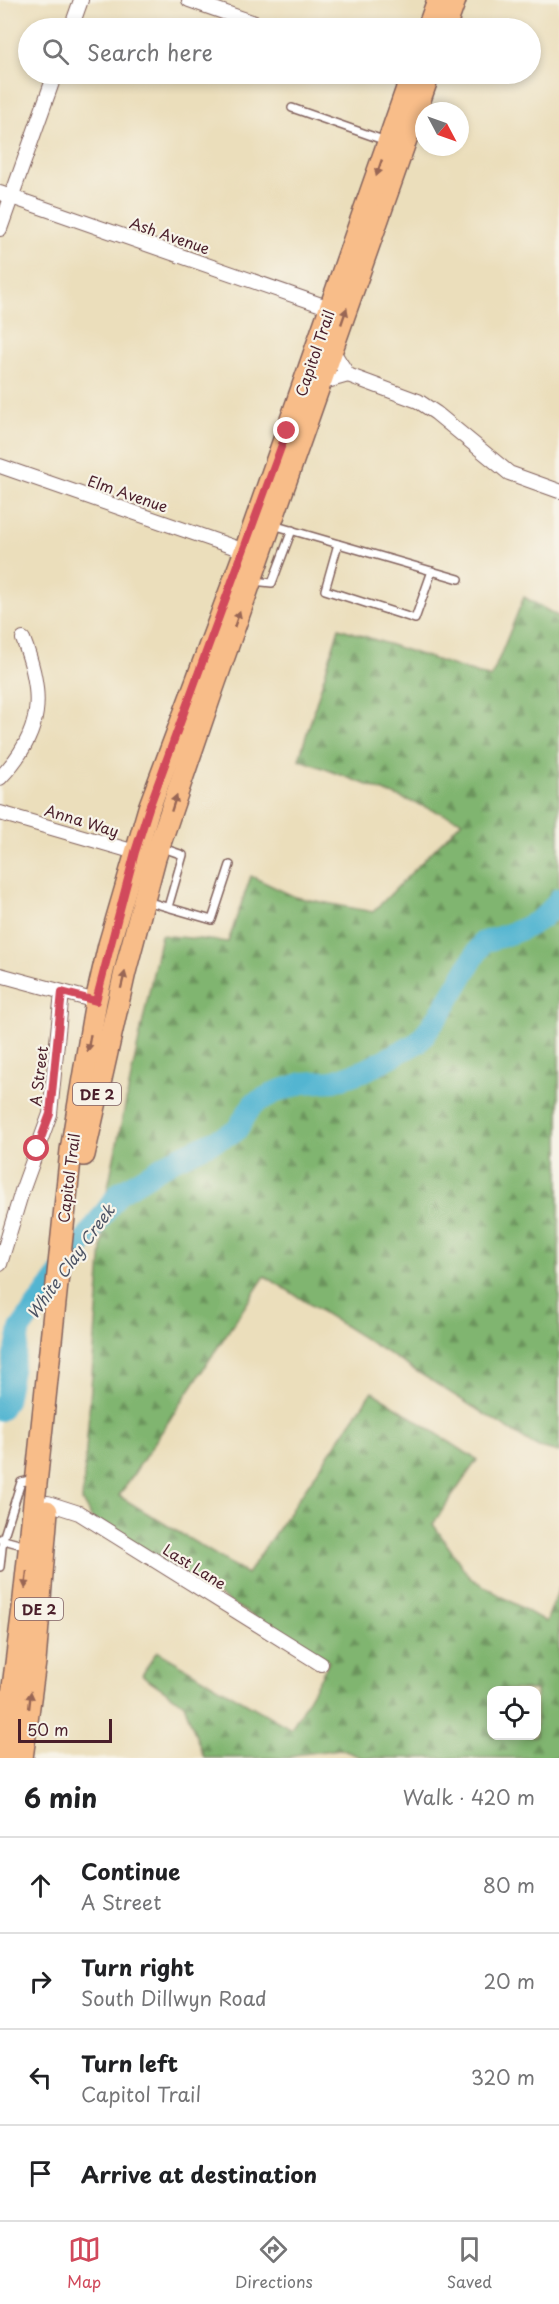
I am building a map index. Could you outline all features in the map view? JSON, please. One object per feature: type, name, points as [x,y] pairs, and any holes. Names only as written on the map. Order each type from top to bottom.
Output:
[{"type":"main road","points":[[432,18],[438,0]]},
{"type":"main road","points":[[449,18],[455,0]]},
{"type":"main road","name":"Capitol Trail","points":[[22,1758],[8,1733],[29,1546],[42,1466],[96,1001],[135,852],[179,724],[245,551],[409,84]]},
{"type":"main road","name":"Capitol Trail","points":[[78,1151],[158,853],[332,350],[409,84]]},
{"type":"main road","name":"Capitol Trail","points":[[4,1758],[48,1503],[42,1466]]},
{"type":"street","points":[[74,18],[81,0]]},
{"type":"street","points":[[189,0],[240,18]]},
{"type":"street","points":[[0,230],[6,195],[51,84]]},
{"type":"street","name":"Ash Avenue","points":[[6,195],[330,308]]},
{"type":"street","points":[[332,350],[348,375]]},
{"type":"street","points":[[320,383],[348,375],[418,401],[509,473],[559,491]]},
{"type":"street","name":"Elm Avenue","points":[[0,466],[245,551]]},
{"type":"street","points":[[0,778],[18,759],[24,748],[36,710],[37,680],[23,639]]},
{"type":"street","name":"Anna Way","points":[[0,813],[135,852],[158,853]]},
{"type":"street","points":[[0,975],[96,1001]]},
{"type":"street","name":"A Street","points":[[0,1264],[22,1191],[50,1114],[62,992]]},
{"type":"street","name":"Last Lane","points":[[48,1503],[79,1513],[321,1664]]},
{"type":"lane","points":[[292,108],[388,142]]},
{"type":"lane","points":[[270,524],[459,579]]},
{"type":"lane","points":[[251,580],[272,583],[292,530]]},
{"type":"lane","points":[[338,544],[325,590],[415,619],[432,571]]},
{"type":"lane","points":[[158,853],[183,855],[168,908]]},
{"type":"lane","points":[[144,901],[212,920],[230,865]]},
{"type":"lane","points":[[0,1567],[2,1539],[21,1482],[42,1466]]},
{"type":"lane","points":[[2,1539],[29,1546]]},
{"type":"green space","points":[[524,597],[559,617],[559,1452],[535,1446],[265,1276],[119,1496],[247,1574],[372,1391],[477,1460],[433,1524],[470,1578],[546,1622],[559,1588],[559,1758],[363,1758],[340,1749],[295,1755],[289,1758],[204,1758],[184,1704],[142,1675],[157,1651],[291,1729],[329,1662],[92,1519],[82,1501],[106,1196],[161,935],[228,942],[251,876],[295,897],[373,912],[462,821],[299,759],[339,628],[491,678]]},
{"type":"waterway","name":"White Clay Creek","points":[[0,1410],[6,1401],[20,1329],[119,1193],[173,1160],[236,1131],[253,1104],[276,1092],[303,1083],[334,1081],[366,1070],[419,1042],[442,1011],[483,942],[526,928],[544,916],[559,899]]},
{"type":"route","points":[[37,1149],[50,1114],[60,1032],[62,992],[96,1001],[109,945],[149,808],[245,551],[287,431]]}]
